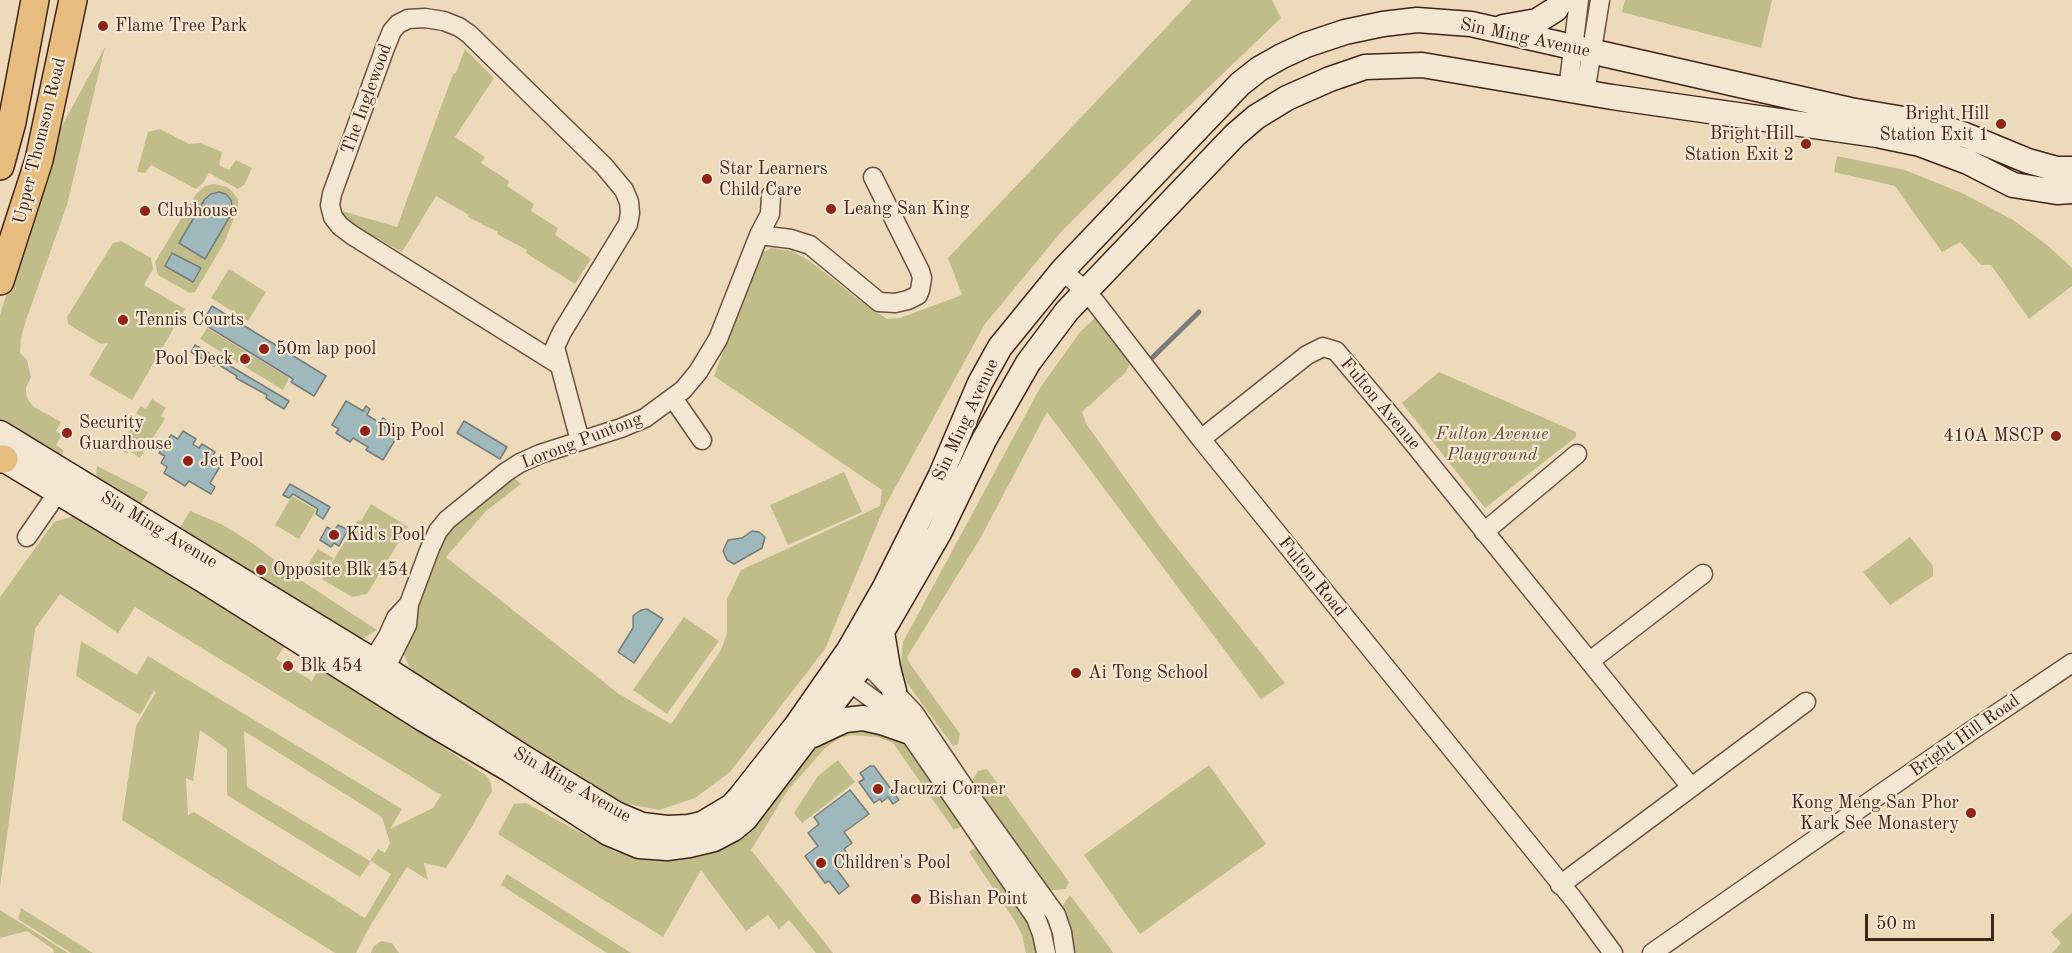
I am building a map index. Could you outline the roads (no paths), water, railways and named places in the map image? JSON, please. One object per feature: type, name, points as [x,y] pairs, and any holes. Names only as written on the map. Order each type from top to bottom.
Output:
[{"type":"main road","name":"Upper Thomson Road","points":[[0,166],[12,122],[35,0]]},
{"type":"main road","name":"Upper Thomson Road","points":[[0,281],[39,160],[73,0]]},
{"type":"main road","points":[[1498,28],[1537,21],[1556,9],[1562,0]]},
{"type":"main road","name":"Sin Ming Avenue","points":[[373,674],[507,768],[608,833],[639,846],[667,848],[714,839],[733,829],[745,819],[810,736],[849,668],[884,589],[941,475],[990,362],[1013,330],[1062,271],[1240,84],[1266,65],[1306,45],[1345,32],[1417,20],[1498,28],[1581,50],[1850,110],[1927,123],[1965,135],[2028,161],[2057,169],[2072,169]]},
{"type":"main road","name":"Sin Ming Avenue","points":[[0,433],[63,483],[373,674],[523,757],[616,814],[642,825],[667,828],[702,824],[732,806],[796,726],[882,632],[939,533],[984,440],[1028,363],[1085,290],[1249,123],[1287,98],[1330,78],[1365,67],[1422,65],[1576,91],[1877,135],[1920,144],[1949,154],[2013,185],[2057,192],[2072,191]]},
{"type":"main road","name":"Sin Ming Avenue","points":[[1,458],[63,483]]},
{"type":"main road","points":[[882,632],[894,691]]},
{"type":"main road","points":[[810,736],[845,720],[863,718],[907,731]]},
{"type":"street","points":[[1576,91],[1581,50],[1579,0]]},
{"type":"street","points":[[1581,50],[1600,0]]},
{"type":"street","name":"The Inglewood","points":[[558,364],[352,235],[333,217],[330,205],[332,194],[385,48],[392,31],[398,24],[408,19],[425,18],[444,21],[469,34],[604,166],[624,190],[629,201],[628,224],[622,236],[557,340],[555,347],[580,441]]},
{"type":"street","points":[[759,235],[791,238],[810,245],[879,302],[895,303],[918,295],[922,278],[920,271],[873,177]]},
{"type":"street","name":"Lorong Puntong","points":[[373,674],[407,625],[408,604],[430,548],[438,531],[447,520],[506,472],[540,454],[645,418],[673,398],[698,372],[718,339],[759,235],[770,214],[771,195]]},
{"type":"street","name":"Fulton Road","points":[[1062,271],[1085,290],[1201,439],[1613,953]]},
{"type":"street","name":"Fulton Avenue","points":[[1201,439],[1307,355],[1319,348],[1328,347],[1342,357],[1691,787]]},
{"type":"street","points":[[673,398],[702,440]]},
{"type":"street","points":[[1484,532],[1577,454]]},
{"type":"street","points":[[27,537],[63,483]]},
{"type":"street","points":[[1590,661],[1703,574]]},
{"type":"street","name":"Bright Hill Road","points":[[1652,953],[2072,663]]},
{"type":"street","points":[[849,668],[894,691],[914,713],[1056,915],[1062,932],[1065,953]]},
{"type":"street","points":[[849,668],[897,717],[907,731],[1036,918],[1046,953]]},
{"type":"street","points":[[1560,885],[1806,702]]},
{"type":"water","points":[[219,192],[226,194],[231,200],[233,211],[205,259],[179,243],[205,199]]},
{"type":"water","points":[[172,253],[201,268],[193,282],[165,266]]},
{"type":"water","name":"50m lap pool","points":[[212,306],[326,376],[314,396],[291,382],[293,379],[202,323]]},
{"type":"water","points":[[195,345],[289,401],[284,409],[266,398],[267,395],[236,378],[237,376],[216,363],[214,366],[191,352]]},
{"type":"water","name":"Dip Pool","points":[[346,401],[363,411],[366,406],[370,409],[367,415],[380,423],[383,418],[386,420],[383,426],[398,435],[383,460],[366,450],[368,447],[353,438],[350,442],[336,433],[339,429],[332,425]]},
{"type":"water","points":[[464,421],[507,447],[500,459],[457,433]]},
{"type":"water","name":"Jet Pool","points":[[183,431],[196,439],[193,444],[199,448],[202,444],[215,452],[211,459],[221,465],[210,483],[215,487],[211,494],[189,481],[185,486],[164,473],[167,467],[161,463],[165,456],[159,453],[171,435],[178,439]]},
{"type":"water","points":[[290,484],[330,507],[323,519],[316,514],[318,509],[293,494],[289,498],[283,495]]},
{"type":"water","name":"Kid's Pool","points":[[338,525],[348,530],[339,546],[334,543],[331,547],[320,540],[327,527],[334,531]]},
{"type":"water","points":[[752,531],[759,532],[765,537],[762,548],[734,564],[727,560],[723,551],[728,540],[742,538]]},
{"type":"water","points":[[647,609],[663,619],[634,663],[618,652],[633,628],[633,616]]},
{"type":"water","name":"Jacuzzi Corner","points":[[874,766],[899,800],[893,804],[888,797],[882,802],[880,799],[874,803],[859,782],[864,779],[860,773]]},
{"type":"water","points":[[850,790],[869,814],[844,832],[852,843],[844,849],[852,859],[837,870],[849,886],[839,894],[829,881],[825,883],[805,856],[818,846],[808,833],[819,824],[814,817]]},
{"type":"waterway","points":[[1153,357],[1199,312]]},
{"type":"place","name":"Flame Tree Park","points":[[103,26]]},
{"type":"place","name":"Bright Hill Station Exit 1","points":[[2001,124]]},
{"type":"place","name":"Bright Hill Station Exit 2","points":[[1806,144]]},
{"type":"place","name":"Star Learners Child Care","points":[[707,179]]},
{"type":"place","name":"Leang San King","points":[[831,209]]},
{"type":"place","name":"Clubhouse","points":[[145,211]]},
{"type":"place","name":"Tennis Courts","points":[[123,320]]},
{"type":"place","name":"50m lap pool","points":[[264,349]]},
{"type":"place","name":"Pool Deck","points":[[245,359]]},
{"type":"place","name":"Dip Pool","points":[[365,431]]},
{"type":"place","name":"Security Guardhouse","points":[[67,433]]},
{"type":"place","name":"410A MSCP","points":[[2056,436]]},
{"type":"place","name":"Jet Pool","points":[[188,461]]},
{"type":"place","name":"Kid's Pool","points":[[334,535]]},
{"type":"place","name":"Opposite Blk 454","points":[[261,570]]},
{"type":"place","name":"Blk 454","points":[[288,666]]},
{"type":"place","name":"Ai Tong School","points":[[1076,673]]},
{"type":"place","name":"Jacuzzi Corner","points":[[878,789]]},
{"type":"place","name":"Kong Meng San Phor Kark See Monastery","points":[[1971,813]]},
{"type":"place","name":"Children's Pool","points":[[821,863]]},
{"type":"place","name":"Bishan Point","points":[[916,899]]},
{"type":"park label","name":"Fulton Avenue Playground","points":[[1492,444]]}]
